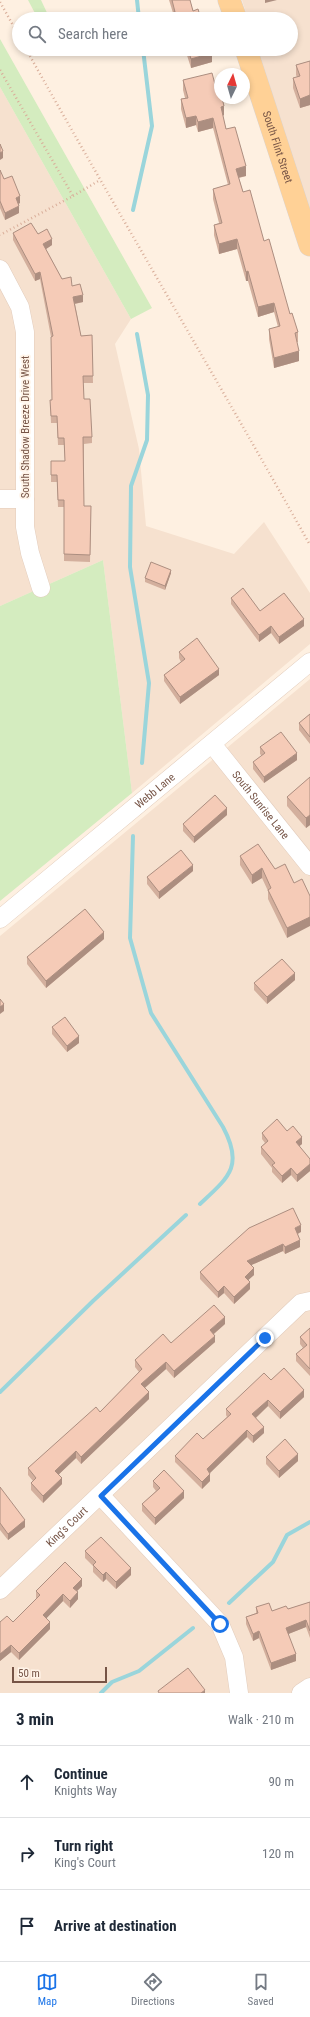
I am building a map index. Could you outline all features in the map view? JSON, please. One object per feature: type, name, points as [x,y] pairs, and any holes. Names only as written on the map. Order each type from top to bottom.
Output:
[{"type":"main road","points":[[230,0],[234,12]]},
{"type":"main road","name":"South Flint Street","points":[[248,56],[310,245]]},
{"type":"street","name":"South Shadow Breeze Drive West","points":[[0,269],[20,307],[25,332],[25,527],[41,588]]},
{"type":"street","points":[[0,499],[25,499]]},
{"type":"street","name":"Webb Lane","points":[[0,919],[310,662]]},
{"type":"street","name":"South Sunrise Lane","points":[[212,744],[310,866]]},
{"type":"street","name":"King's Court","points":[[3,1580],[101,1496],[301,1303],[310,1301]]},
{"type":"street","points":[[101,1496],[220,1624],[234,1656],[239,1693]]},
{"type":"street","points":[[301,1693],[310,1687]]},
{"type":"path","points":[[0,2],[12,23]]},
{"type":"path","points":[[30,56],[100,180],[242,422],[310,546]]},
{"type":"path","points":[[0,70],[72,196]]},
{"type":"path","points":[[0,235],[100,180]]},
{"type":"shaded area","points":[[242,0],[310,0],[310,212],[260,56],[298,56],[298,12],[246,12]]},
{"type":"shaded area","points":[[0,87],[131,319],[115,344],[139,449],[146,526],[234,554],[264,522],[310,593],[310,644],[132,793],[103,560],[0,606]]},
{"type":"shaded area","points":[[310,679],[310,1693],[0,1693],[0,936]]},
{"type":"green space","points":[[28,0],[41,0],[47,12],[34,12]]},
{"type":"green space","points":[[0,39],[152,308],[131,319],[0,87]]},
{"type":"green space","points":[[103,560],[132,793],[0,901],[0,606]]},
{"type":"building","points":[[172,0],[190,0],[193,11],[198,9],[199,12],[175,12]]},
{"type":"building","points":[[190,56],[202,56],[191,59]]},
{"type":"building","points":[[310,61],[310,95],[300,99],[293,78],[300,76],[296,65]]},
{"type":"building","points":[[212,73],[214,80],[214,104],[224,104],[224,106],[221,107],[226,129],[235,127],[246,166],[236,169],[243,192],[250,190],[264,241],[269,239],[290,314],[292,313],[298,332],[295,333],[299,351],[274,358],[269,329],[280,326],[274,303],[258,307],[237,239],[219,244],[214,225],[222,223],[213,189],[230,184],[213,118],[198,122],[196,116],[186,118],[181,99],[188,98],[183,80]]},
{"type":"building","points":[[0,144],[3,151],[0,153]]},
{"type":"building","points":[[0,170],[4,179],[12,176],[20,196],[16,198],[19,206],[5,213],[0,201]]},
{"type":"building","points":[[31,223],[38,234],[47,229],[52,239],[43,244],[62,279],[71,277],[72,286],[80,284],[83,295],[73,297],[81,336],[92,335],[93,376],[83,376],[84,399],[90,399],[92,437],[83,437],[84,506],[91,506],[90,555],[64,554],[64,500],[58,500],[57,475],[51,475],[51,461],[65,461],[64,438],[58,438],[57,416],[51,416],[51,337],[53,336],[40,272],[35,274],[13,233]]},
{"type":"building","points":[[151,562],[171,570],[165,586],[145,578]]},
{"type":"building","points":[[243,588],[260,611],[284,593],[304,619],[279,637],[271,626],[259,635],[231,598]]},
{"type":"building","points":[[197,638],[219,669],[180,697],[164,675],[185,659],[179,652]]},
{"type":"building","points":[[310,714],[310,737],[299,723]]},
{"type":"building","points":[[281,732],[297,753],[264,777],[253,762],[265,753],[260,747]]},
{"type":"building","points":[[310,777],[310,815],[306,818],[287,797]]},
{"type":"building","points":[[215,795],[227,808],[194,837],[183,824]]},
{"type":"building","points":[[258,844],[275,869],[285,864],[294,883],[302,879],[310,896],[310,917],[287,928],[268,890],[271,888],[262,868],[252,875],[240,856]]},
{"type":"building","points":[[181,850],[193,865],[159,892],[147,877]]},
{"type":"building","points":[[85,909],[104,932],[46,981],[27,957]]},
{"type":"building","points":[[282,959],[295,973],[267,997],[254,983]]},
{"type":"building","points":[[0,999],[4,1004],[0,1007]]},
{"type":"building","points":[[65,1017],[79,1036],[67,1046],[52,1027]]},
{"type":"building","points":[[277,1119],[287,1131],[293,1126],[302,1137],[296,1142],[310,1159],[310,1164],[297,1175],[291,1168],[282,1176],[272,1165],[275,1163],[261,1147],[268,1141],[262,1133]]},
{"type":"building","points":[[293,1208],[301,1225],[295,1228],[300,1240],[285,1247],[283,1244],[247,1261],[254,1268],[245,1277],[250,1282],[234,1297],[224,1286],[218,1292],[200,1272],[249,1228]]},
{"type":"building","points":[[214,1305],[225,1317],[210,1330],[215,1336],[174,1371],[166,1362],[141,1384],[149,1392],[81,1457],[76,1451],[55,1471],[62,1478],[43,1496],[31,1483],[36,1478],[28,1468],[96,1407],[100,1412],[142,1369],[135,1360],[163,1334],[171,1343]]},
{"type":"building","points":[[310,1328],[310,1369],[296,1354],[307,1345],[300,1337]]},
{"type":"building","points":[[284,1368],[304,1390],[280,1412],[268,1400],[252,1414],[264,1427],[253,1436],[247,1430],[207,1469],[210,1474],[202,1482],[175,1456],[197,1433],[203,1439],[231,1414],[226,1409],[264,1373],[271,1380]]},
{"type":"building","points":[[285,1439],[298,1454],[279,1471],[266,1457]]},
{"type":"building","points":[[164,1470],[184,1491],[155,1518],[142,1504],[160,1488],[153,1481]]},
{"type":"building","points":[[0,1487],[25,1520],[8,1534],[0,1523]]},
{"type":"building","points":[[101,1537],[131,1568],[116,1582],[106,1572],[103,1575],[93,1565],[96,1562],[85,1551]]},
{"type":"building","points":[[65,1562],[82,1579],[73,1588],[78,1592],[70,1601],[63,1594],[43,1615],[50,1622],[19,1653],[11,1645],[0,1654],[0,1622],[7,1616],[13,1622],[40,1595],[36,1591]]},
{"type":"building","points":[[310,1602],[310,1631],[306,1620],[286,1628],[296,1654],[271,1663],[259,1631],[253,1634],[246,1617],[258,1613],[256,1607],[269,1603],[272,1611],[286,1606],[288,1609]]},
{"type":"building","points":[[188,1668],[205,1690],[201,1693],[159,1693],[158,1691]]},
{"type":"waterway","points":[[137,0],[138,12]]},
{"type":"waterway","points":[[133,210],[152,126],[144,56]]},
{"type":"waterway","points":[[137,334],[148,395],[147,440],[131,486],[130,567],[149,683],[142,763]]},
{"type":"waterway","points":[[133,836],[130,938],[151,1013],[223,1127],[229,1140],[232,1152],[233,1161],[226,1178],[200,1204]]},
{"type":"waterway","points":[[0,1392],[93,1301],[186,1215]]},
{"type":"waterway","points":[[229,1603],[273,1562],[287,1535],[310,1522]]},
{"type":"waterway","points":[[101,1693],[112,1682],[139,1671],[193,1628]]},
{"type":"route","points":[[220,1624],[101,1496],[265,1338]]}]
